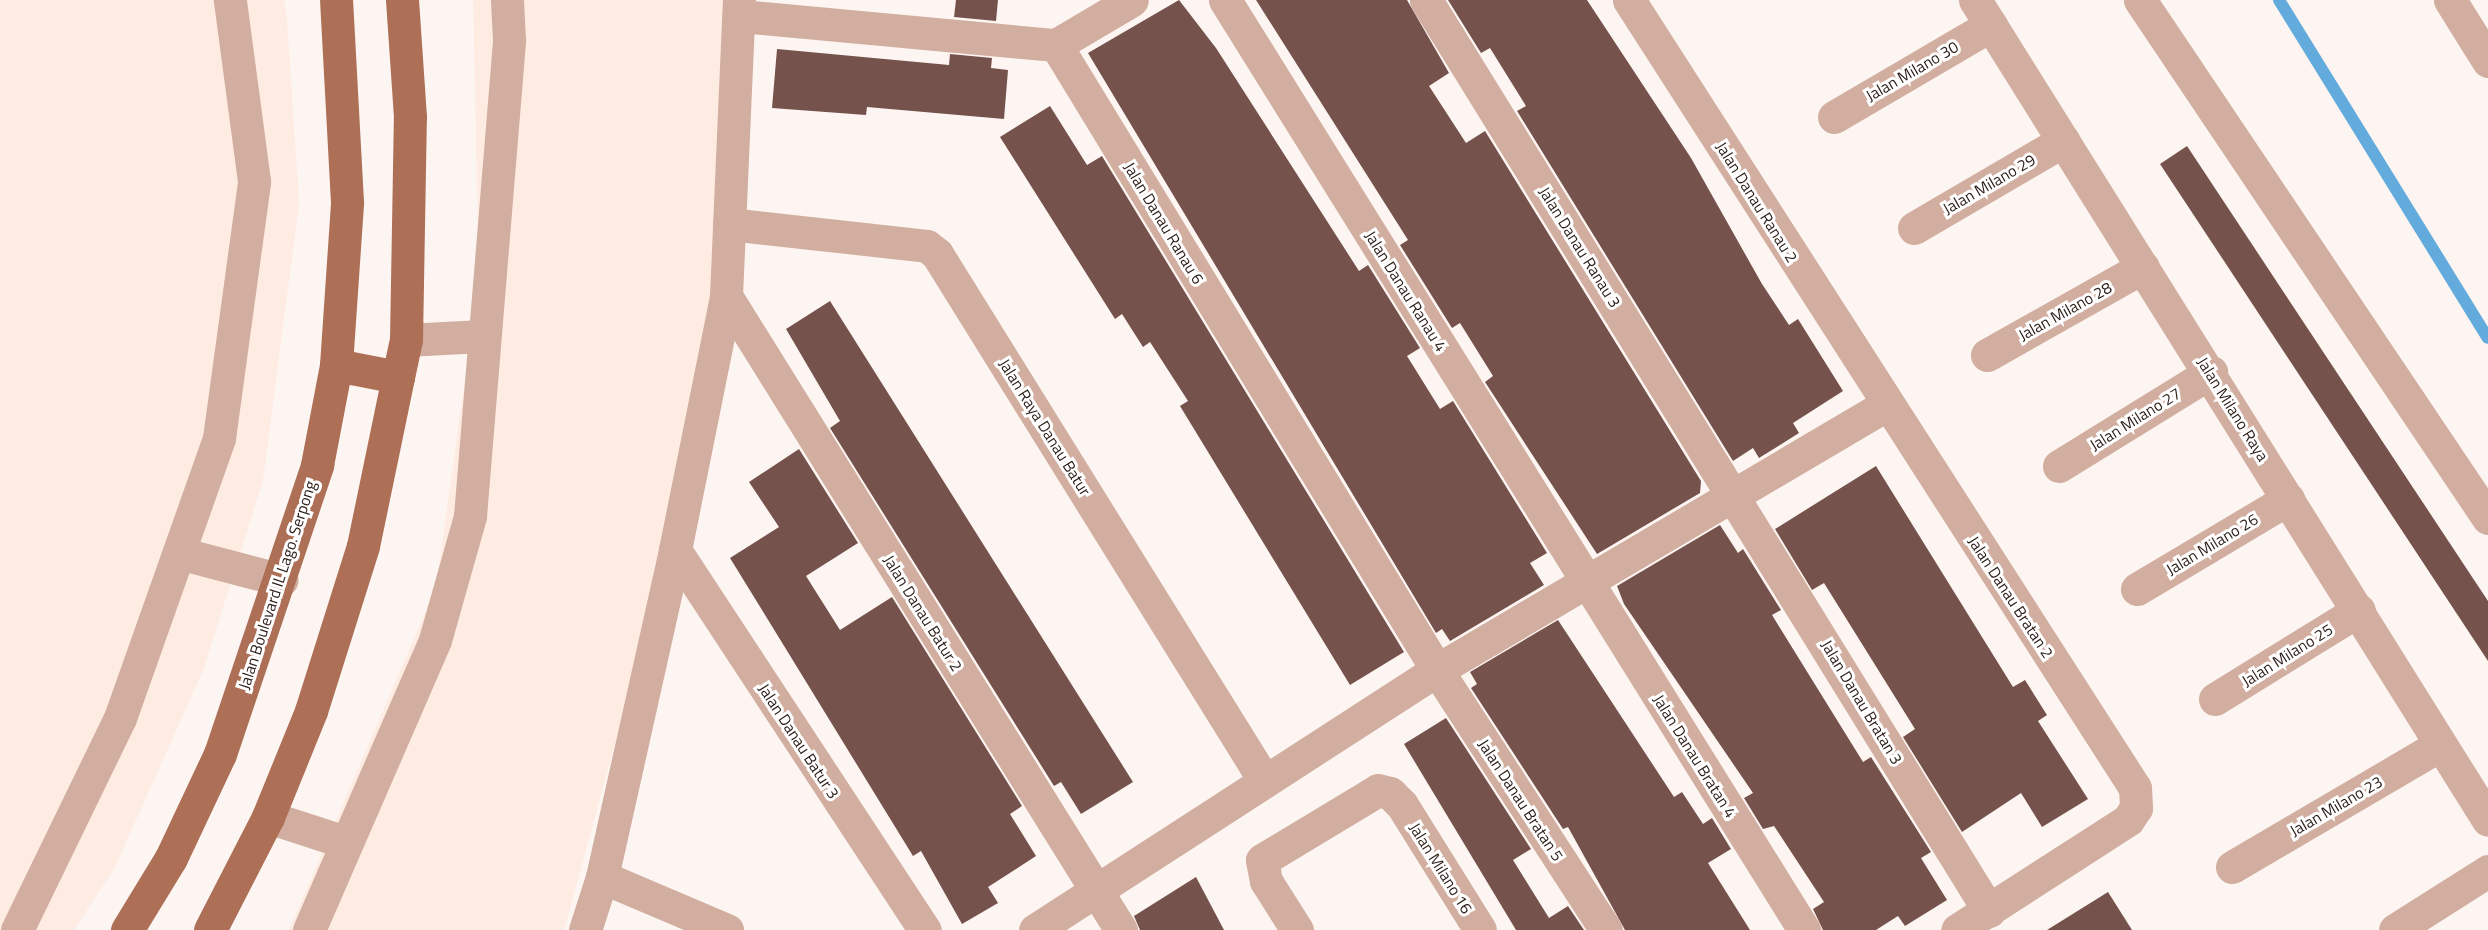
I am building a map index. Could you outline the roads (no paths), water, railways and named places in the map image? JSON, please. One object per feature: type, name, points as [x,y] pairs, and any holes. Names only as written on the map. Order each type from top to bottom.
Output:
[{"type":"main road","name":"Jalan Boulevard IL Lago. Serpong","points":[[127,930],[171,858],[220,754],[282,580],[317,465],[336,365],[347,202],[336,0]]},
{"type":"main road","points":[[210,930],[268,818],[311,711],[363,546],[399,377],[406,340],[410,117],[402,0]]},
{"type":"main road","points":[[336,365],[399,377]]},
{"type":"street","points":[[17,930],[120,718],[219,438],[254,181],[230,0]]},
{"type":"street","points":[[309,930],[345,842],[435,640],[452,589],[470,516],[482,336],[509,40],[507,0]]},
{"type":"street","points":[[585,930],[602,877],[675,550],[726,296],[740,8],[1056,45],[1132,0]]},
{"type":"street","name":"Jalan Danau Ranau 4","points":[[1225,0],[1587,582]]},
{"type":"street","name":"Jalan Danau Ranau 3","points":[[1426,0],[1735,493]]},
{"type":"street","name":"Jalan Danau Ranau 2","points":[[1629,0],[1886,405]]},
{"type":"street","points":[[2140,0],[2488,518]]},
{"type":"street","points":[[2450,0],[2488,62]]},
{"type":"street","name":"Jalan Milano 30","points":[[1834,117],[1983,13]]},
{"type":"street","name":"Jalan Milano Raya","points":[[1983,13],[2211,372],[2488,820]]},
{"type":"street","name":"Jalan Danau Ranau 6","points":[[1056,45],[1437,670]]},
{"type":"street","name":"Jalan Milano 29","points":[[1914,228],[2063,141]]},
{"type":"street","name":"Jalan Raya Danau Batur","points":[[729,224],[927,246],[938,254],[1264,780]]},
{"type":"street","name":"Jalan Milano 28","points":[[1987,355],[2143,267]]},
{"type":"street","name":"Jalan Danau Batur 2","points":[[726,296],[1121,930]]},
{"type":"street","points":[[406,340],[482,336]]},
{"type":"street","name":"Jalan Milano 27","points":[[2059,466],[2211,372]]},
{"type":"street","points":[[1035,930],[1095,889],[1437,670],[1886,405]]},
{"type":"street","name":"Jalan Danau Bratan 2","points":[[1886,405],[2135,788],[2136,808],[2128,820],[1989,911]]},
{"type":"street","name":"Jalan Danau Bratan 3","points":[[1735,493],[1989,911]]},
{"type":"street","name":"Jalan Milano 26","points":[[2137,589],[2288,499]]},
{"type":"street","name":"Jalan Danau Batur 3","points":[[675,550],[925,930]]},
{"type":"street","points":[[179,553],[282,580]]},
{"type":"street","name":"Jalan Danau Bratan 4","points":[[1587,582],[1804,930]]},
{"type":"street","name":"Jalan Milano 25","points":[[2215,699],[2359,610]]},
{"type":"street","name":"Jalan Danau Bratan 5","points":[[1437,670],[1606,930]]},
{"type":"street","name":"Jalan Milano 23","points":[[2232,867],[2440,745]]},
{"type":"street","name":"Jalan Milano 16","points":[[1297,930],[1266,881],[1262,860],[1378,790],[1390,793],[1402,805],[1480,930]]},
{"type":"street","points":[[268,818],[345,842]]},
{"type":"street","points":[[2395,930],[2488,871]]},
{"type":"street","points":[[602,877],[727,930]]},
{"type":"street","points":[[1957,930],[1989,911]]},
{"type":"waterway","points":[[2279,0],[2488,338]]}]
